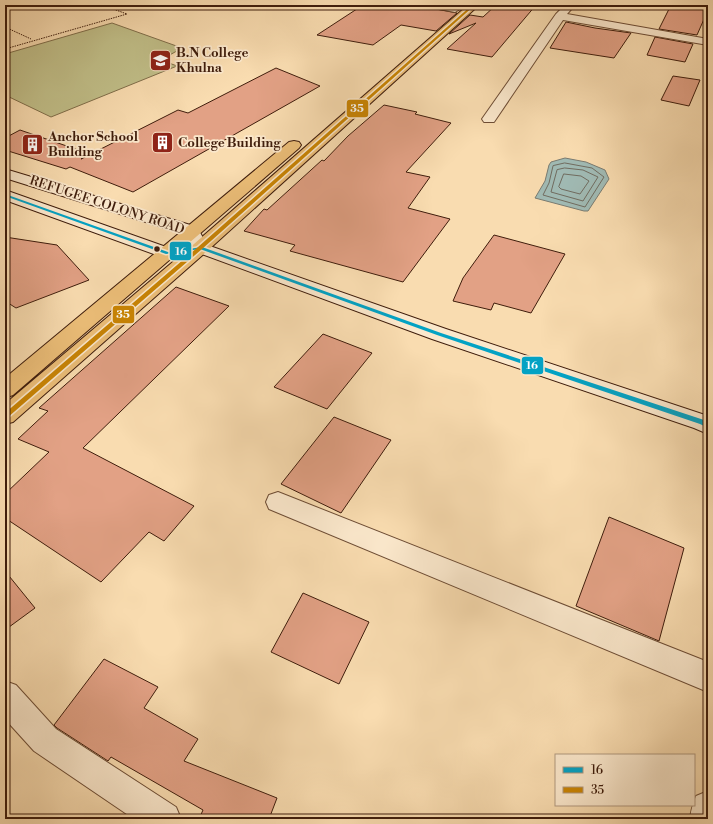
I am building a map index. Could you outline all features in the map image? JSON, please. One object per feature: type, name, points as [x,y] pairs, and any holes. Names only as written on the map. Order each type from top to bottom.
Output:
[{"type":"main road","points":[[196,240],[474,5]]},
{"type":"main road","points":[[5,416],[196,240],[457,7]]},
{"type":"main road","points":[[5,390],[168,253]]},
{"type":"street","points":[[433,5],[457,7]]},
{"type":"street","points":[[490,120],[560,16],[570,5]]},
{"type":"street","points":[[700,5],[708,6]]},
{"type":"street","points":[[560,16],[708,42]]},
{"type":"street","name":"REFUGEE COLONY ROAD","points":[[5,173],[196,240],[439,334],[706,421]]},
{"type":"street","name":"REFUGEE COLONY ROAD","points":[[5,195],[168,253],[196,240]]},
{"type":"street","points":[[278,502],[708,677]]},
{"type":"street","points":[[5,696],[45,740],[164,819]]},
{"type":"street","points":[[706,819],[708,808]]},
{"type":"path","points":[[5,49],[127,14],[102,5]]},
{"type":"path","points":[[5,27],[31,39]]},
{"type":"shaded area","points":[[112,23],[182,48],[161,60],[177,66],[51,117],[5,95],[5,54]]},
{"type":"water","points":[[565,158],[586,162],[605,170],[609,179],[588,211],[535,198],[545,181],[551,162]]},
{"type":"building","points":[[363,5],[427,5],[425,7],[457,13],[436,31],[401,25],[373,45],[317,35]]},
{"type":"building","points":[[496,5],[536,5],[492,57],[447,49],[476,23],[449,34],[470,15],[483,17]]},
{"type":"building","points":[[671,5],[708,10],[697,35],[659,29]]},
{"type":"building","points":[[566,22],[631,33],[614,58],[550,48]]},
{"type":"building","points":[[655,37],[693,44],[685,62],[647,55]]},
{"type":"building","name":"College Building","points":[[276,68],[320,86],[133,192],[70,167],[66,169],[5,150],[5,138],[20,130],[90,154],[81,159],[178,110],[188,113]]},
{"type":"building","points":[[673,76],[700,80],[689,106],[661,100]]},
{"type":"building","points":[[384,105],[417,112],[415,114],[451,123],[406,172],[430,177],[408,208],[450,219],[403,282],[290,251],[295,245],[244,231],[264,209],[267,210],[322,160],[324,161],[348,136]]},
{"type":"building","points":[[494,235],[565,254],[531,313],[494,303],[491,310],[453,301],[463,278]]},
{"type":"building","points":[[5,237],[57,245],[89,280],[16,308],[5,301]]},
{"type":"building","points":[[176,287],[229,306],[83,448],[194,506],[164,541],[149,532],[101,582],[5,518],[5,494],[49,452],[18,439],[48,411],[39,408]]},
{"type":"building","points":[[323,334],[372,353],[327,409],[274,387]]},
{"type":"building","points":[[334,417],[391,440],[341,513],[281,484]]},
{"type":"building","points":[[609,517],[684,548],[659,641],[576,606]]},
{"type":"building","points":[[5,571],[35,608],[5,630]]},
{"type":"building","points":[[303,593],[369,622],[339,684],[271,652]]},
{"type":"building","points":[[104,659],[158,687],[144,708],[198,739],[184,761],[277,798],[269,819],[199,819],[203,810],[111,757],[108,761],[57,728],[54,725]]},
{"type":"transit line","name":"35","points":[[5,416],[200,248],[474,5]]},
{"type":"transit line","name":"16","points":[[5,195],[168,253],[200,248],[439,334],[702,422],[708,426]]},
{"type":"place","name":"B.N College Khulna","points":[[160,60]]},
{"type":"place","name":"College Building","points":[[162,143]]},
{"type":"place","name":"Anchor School Building","points":[[33,144]]}]
